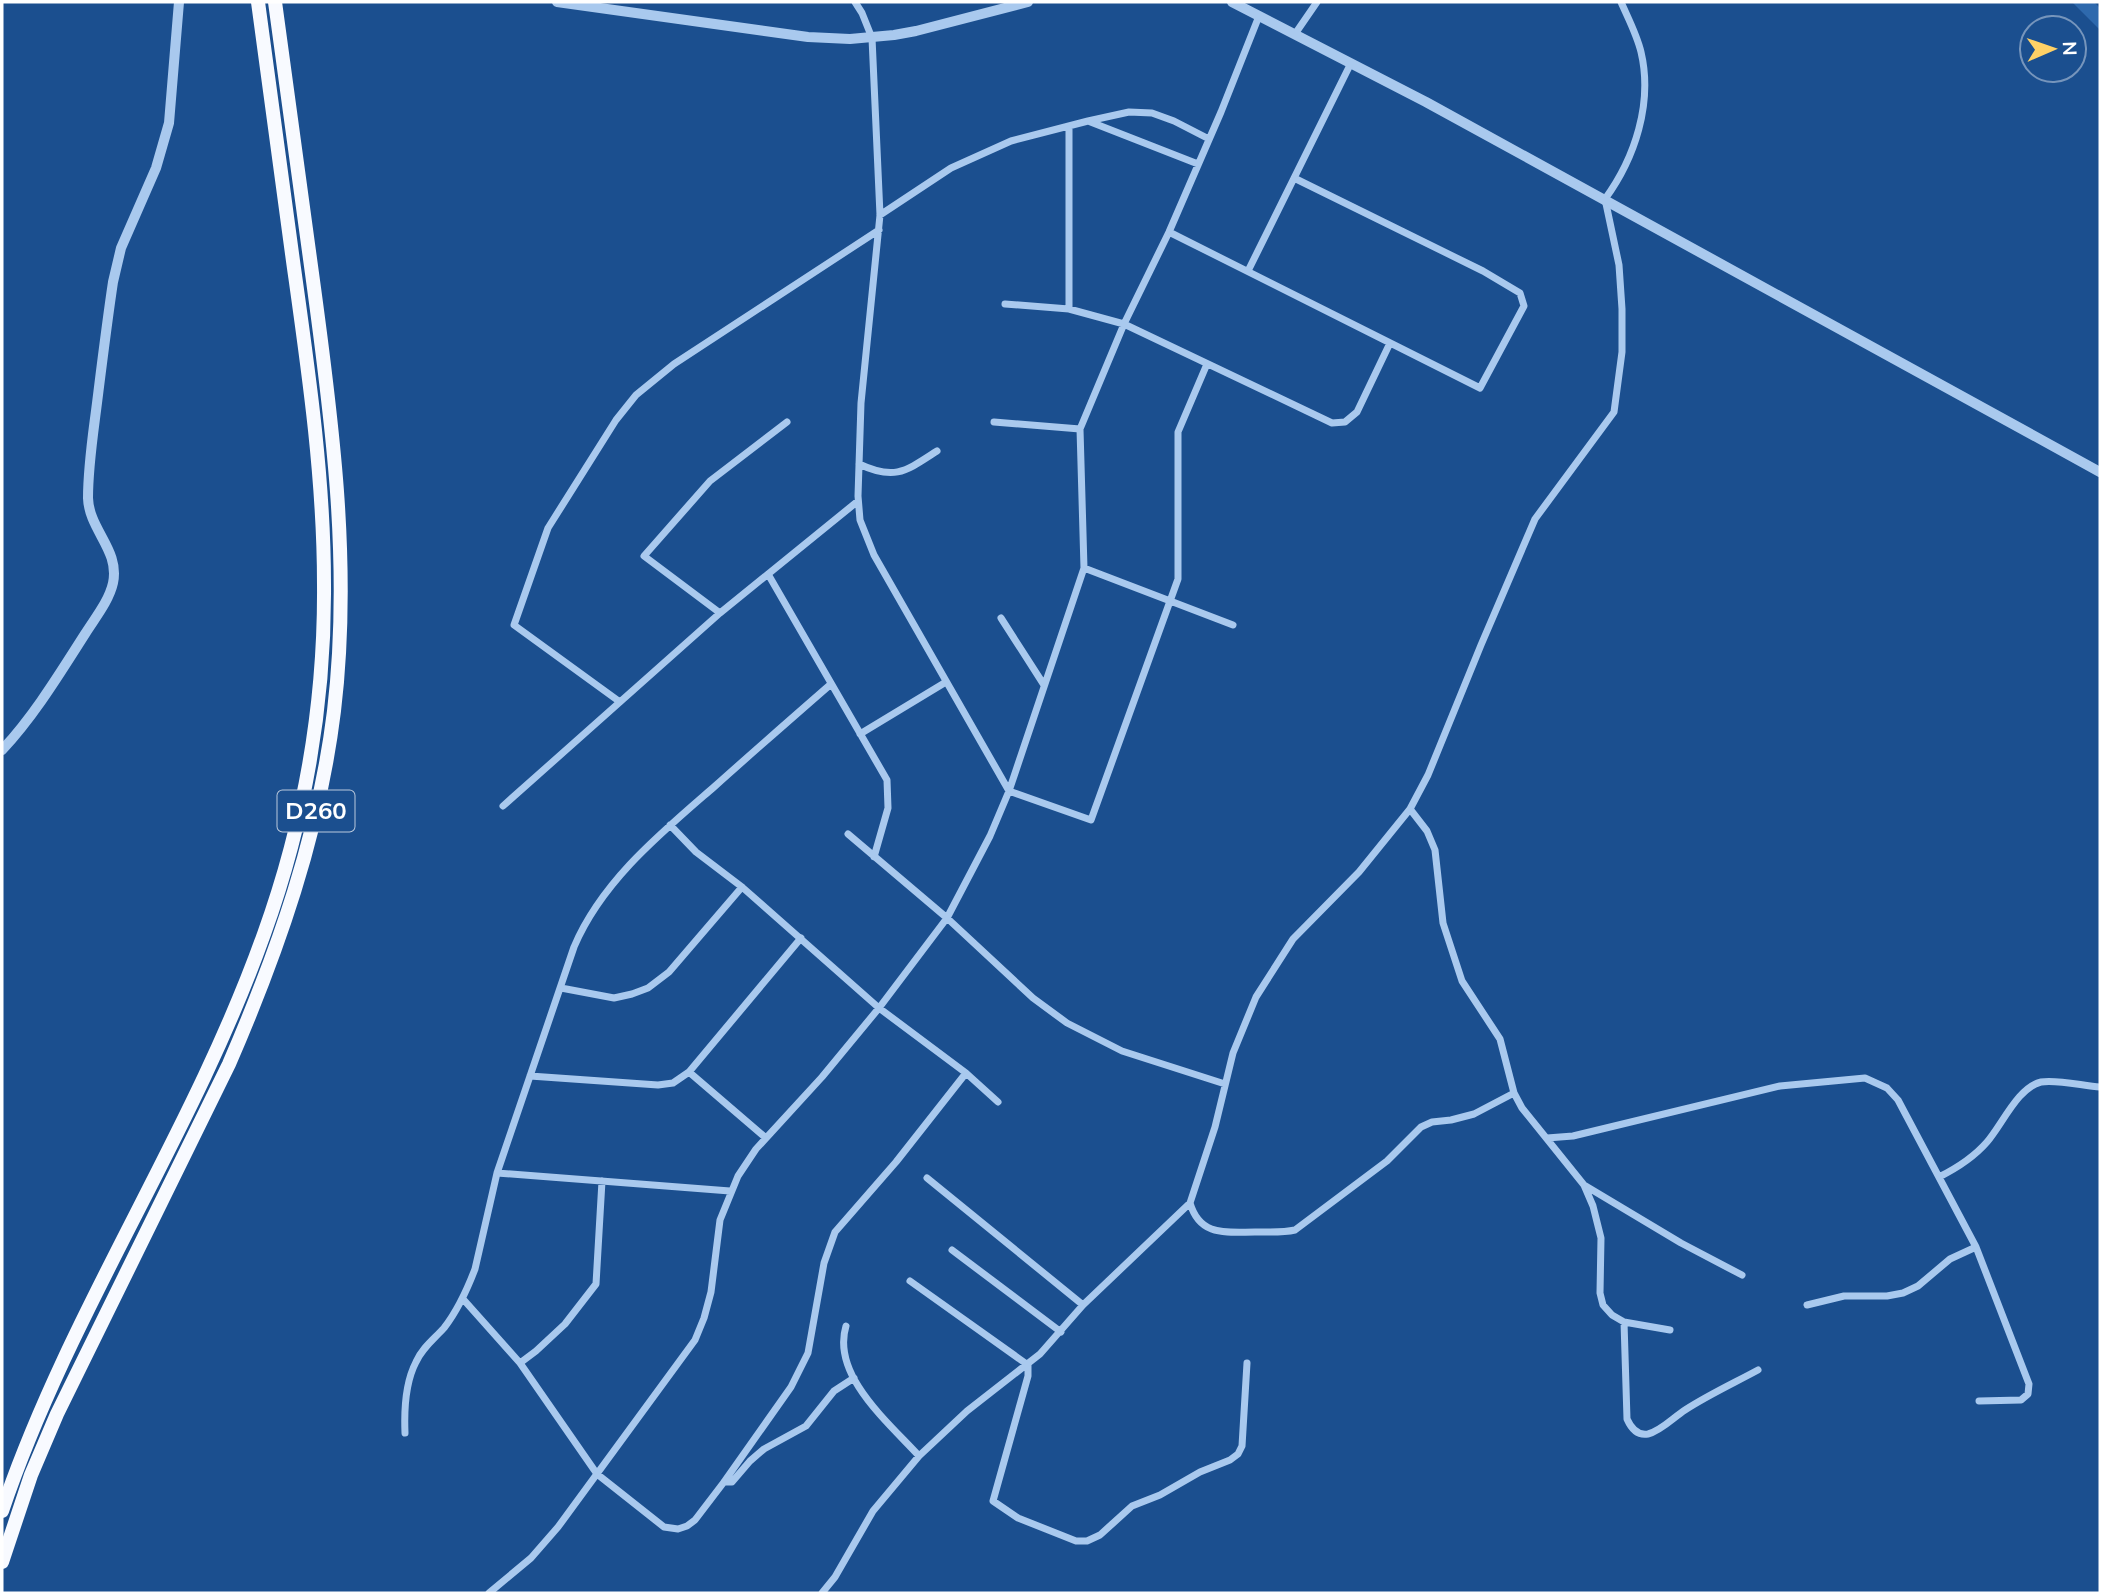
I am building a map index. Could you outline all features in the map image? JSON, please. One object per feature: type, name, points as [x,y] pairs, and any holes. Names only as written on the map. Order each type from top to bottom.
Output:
[{"type":"highway","name":"D260","points":[[2,1510],[58,1370],[184,1121],[250,971],[265,934],[288,858],[310,760],[323,639],[321,505],[307,358],[258,2]]},
{"type":"highway","name":"D260","points":[[2,1562],[31,1475],[57,1414],[229,1064],[251,1013],[292,901],[324,772],[334,710],[339,645],[341,577],[338,505],[328,388],[275,2]]},
{"type":"street","points":[[2,750],[63,667],[113,586],[113,558],[94,526],[90,512],[90,460],[117,264],[127,232],[156,168],[169,123],[179,2]]},
{"type":"street","points":[[557,2],[808,37],[850,39],[916,31],[1028,2]]},
{"type":"street","points":[[855,2],[872,38],[880,215],[862,402],[858,501],[860,520],[868,543],[1009,791],[1091,820],[1178,579],[1178,432],[1207,364]]},
{"type":"street","points":[[1232,2],[1605,199],[2100,472]]},
{"type":"street","points":[[1295,34],[1317,2]]},
{"type":"street","points":[[822,1593],[835,1577],[873,1511],[919,1456],[967,1411],[1040,1354],[1083,1306],[1190,1203],[1215,1127],[1233,1053],[1246,1018],[1279,958],[1293,939],[1359,872],[1409,809],[1428,775],[1535,519],[1614,412],[1622,352],[1622,309],[1619,265],[1605,199],[1621,175],[1633,149],[1643,107],[1644,78],[1641,51],[1621,2]]},
{"type":"street","points":[[489,1593],[546,1541],[695,1340],[708,1306],[717,1234],[730,1191],[746,1163],[879,1008],[947,918],[982,855],[1009,791],[1084,568],[1080,429],[1124,324],[1169,232],[1259,16]]},
{"type":"street","points":[[1248,271],[1351,63]]},
{"type":"street","points":[[880,215],[951,168],[1011,141],[1088,121],[1129,112],[1152,113],[1209,139]]},
{"type":"street","points":[[1088,121],[1198,164]]},
{"type":"street","points":[[1069,126],[1069,309]]},
{"type":"street","points":[[1169,232],[1480,388],[1524,306],[1520,293],[1483,271],[1294,178]]},
{"type":"street","points":[[620,702],[514,625],[548,528],[615,421],[648,384],[674,364],[879,230]]},
{"type":"street","points":[[1005,304],[1069,309],[1124,324],[1326,422],[1339,423],[1357,412],[1390,342]]},
{"type":"street","points":[[720,613],[644,556],[710,481],[787,422]]},
{"type":"street","points":[[994,422],[1080,429]]},
{"type":"street","points":[[859,464],[880,472],[900,473],[937,451]]},
{"type":"street","points":[[503,806],[720,613],[858,501]]},
{"type":"street","points":[[1084,568],[1233,625]]},
{"type":"street","points":[[768,574],[887,780],[888,808],[874,857]]},
{"type":"street","points":[[1000,618],[1044,685]]},
{"type":"street","points":[[860,734],[946,682]]},
{"type":"street","points":[[405,1433],[407,1392],[415,1363],[463,1299],[475,1269],[497,1172],[574,947],[593,908],[611,884],[670,825],[831,684]]},
{"type":"street","points":[[1409,809],[1427,831],[1435,850],[1443,923],[1459,974],[1500,1039],[1514,1093],[1522,1108],[1584,1185],[1593,1206],[1602,1249],[1602,1301],[1608,1312],[1624,1322],[1670,1330]]},
{"type":"street","points":[[670,825],[696,852],[742,887],[879,1008],[966,1073],[998,1102]]},
{"type":"street","points":[[848,834],[947,918],[1033,998],[1085,1034],[1122,1051],[1225,1084]]},
{"type":"street","points":[[561,988],[614,998],[632,995],[648,988],[669,972],[742,887]]},
{"type":"street","points":[[530,1076],[658,1085],[673,1083],[689,1072],[801,938]]},
{"type":"street","points":[[689,1072],[766,1138]]},
{"type":"street","points":[[463,1299],[520,1363],[597,1474],[664,1527],[683,1528],[695,1520],[724,1482],[791,1387],[802,1367],[812,1339],[824,1263],[835,1232],[966,1073]]},
{"type":"street","points":[[1547,1138],[1573,1136],[1780,1086],[1865,1078],[1887,1088],[1898,1100],[1976,1247],[2030,1387],[2028,1394],[2021,1400],[1979,1401]]},
{"type":"street","points":[[1939,1177],[1978,1152],[2018,1100],[2034,1085],[2045,1082],[2100,1087]]},
{"type":"street","points":[[1190,1203],[1200,1221],[1216,1231],[1228,1233],[1295,1230],[1387,1161],[1421,1126],[1474,1114],[1514,1093]]},
{"type":"street","points":[[497,1172],[730,1191]]},
{"type":"street","points":[[928,1178],[1083,1306]]},
{"type":"street","points":[[520,1363],[565,1324],[596,1284],[602,1181]]},
{"type":"street","points":[[1584,1185],[1681,1243],[1742,1275]]},
{"type":"street","points":[[1807,1305],[1844,1296],[1887,1296],[1903,1293],[1918,1286],[1950,1259],[1976,1247]]},
{"type":"street","points":[[952,1250],[1061,1332]]},
{"type":"street","points":[[910,1281],[1027,1364],[1028,1376],[993,1501],[1018,1518],[1082,1542],[1096,1538],[1132,1506],[1235,1457],[1242,1446],[1247,1363]]},
{"type":"street","points":[[1624,1322],[1628,1419],[1631,1427],[1641,1434],[1654,1431],[1686,1409],[1758,1370]]},
{"type":"street","points":[[846,1326],[843,1348],[846,1362],[860,1390],[919,1456]]},
{"type":"street","points":[[724,1482],[732,1482],[764,1449],[806,1426],[834,1391],[854,1378]]},
{"type":"shaded area","points":[[2072,2],[2094,2],[2100,8],[2100,30],[2088,18],[2088,14],[2084,14]]}]
